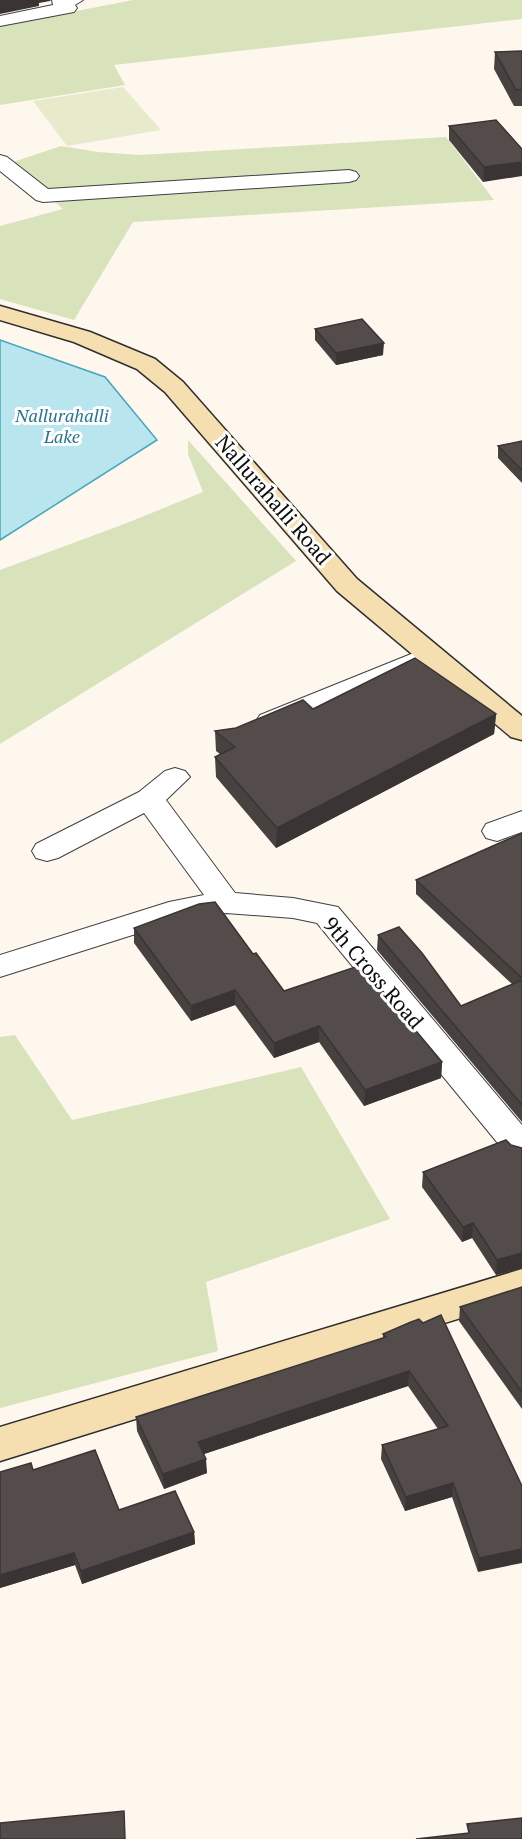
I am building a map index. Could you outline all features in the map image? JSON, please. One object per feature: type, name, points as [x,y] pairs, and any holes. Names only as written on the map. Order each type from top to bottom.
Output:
[{"type":"street","points":[[0,21],[68,8],[64,1]]},
{"type":"street","points":[[0,161],[43,196],[349,176]]},
{"type":"street","name":"Nallurahalli Road","points":[[0,313],[82,337],[146,364],[174,387],[347,585],[522,731]]},
{"type":"street","points":[[247,731],[430,654]]},
{"type":"street","points":[[46,851],[149,799],[175,777]]},
{"type":"street","points":[[149,799],[226,903]]},
{"type":"street","name":"9th Cross Road","points":[[0,966],[180,909],[226,903],[293,908],[327,914],[522,1149]]},
{"type":"street","points":[[0,1444],[522,1284]]},
{"type":"green space","points":[[133,0],[522,0],[522,19],[114,65],[125,85],[0,105],[0,26]]},
{"type":"green space","points":[[123,87],[161,130],[67,146],[33,101]]},
{"type":"green space","points":[[446,137],[494,200],[133,222],[74,320],[0,299],[0,226],[63,209],[10,163],[61,146],[139,155]]},
{"type":"green space","points":[[188,440],[296,561],[0,744],[0,570],[203,492],[188,454]]},
{"type":"green space","points":[[15,1035],[72,1120],[301,1067],[390,1219],[206,1282],[218,1351],[0,1408],[0,1037]]},
{"type":"water","name":"Nallurahalli Lake","points":[[0,340],[105,377],[157,440],[0,540]]},
{"type":"building","points":[[522,51],[522,89],[516,90],[495,52]]},
{"type":"building","points":[[496,120],[522,149],[522,162],[484,167],[449,126]]},
{"type":"building","points":[[362,319],[384,343],[336,353],[315,329]]},
{"type":"building","points":[[522,441],[522,470],[498,446]]},
{"type":"building","points":[[415,658],[496,714],[277,828],[215,757],[235,747],[215,731],[236,728],[303,700],[313,709]]},
{"type":"building","points":[[522,833],[522,978],[416,880]]},
{"type":"building","points":[[215,902],[253,954],[256,953],[284,991],[361,965],[442,1062],[365,1090],[319,1026],[274,1043],[235,990],[191,1006],[134,928],[199,904]]},
{"type":"building","points":[[399,927],[422,953],[461,1006],[522,980],[522,1105],[378,935]]},
{"type":"building","points":[[506,1140],[511,1145],[522,1148],[522,1253],[497,1260],[473,1223],[463,1227],[423,1172]]},
{"type":"building","points":[[522,1287],[522,1392],[460,1307]]},
{"type":"building","points":[[441,1315],[522,1486],[522,1549],[479,1558],[453,1483],[406,1497],[382,1445],[448,1426],[409,1371],[198,1442],[206,1459],[163,1474],[136,1417],[386,1337],[383,1334],[411,1322],[419,1319],[423,1323]]},
{"type":"building","points":[[95,1450],[119,1510],[175,1491],[194,1532],[81,1571],[74,1553],[0,1575],[0,1472],[31,1463],[33,1470]]},
{"type":"building","points":[[124,1811],[125,1839],[0,1839],[0,1823]]},
{"type":"building","points":[[522,1818],[522,1839],[416,1839],[469,1833],[467,1824]]}]
